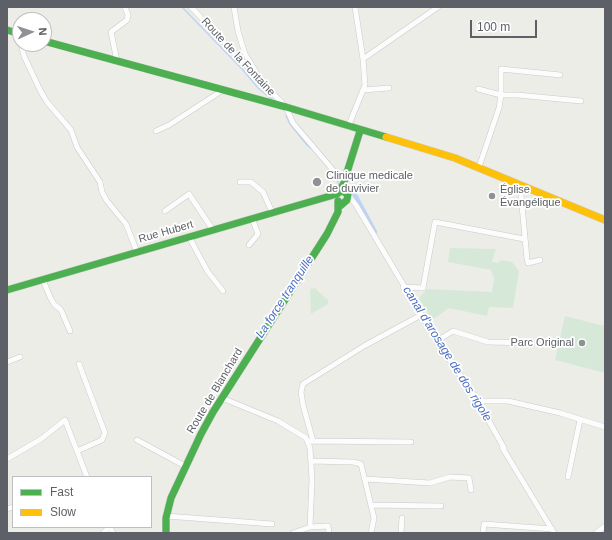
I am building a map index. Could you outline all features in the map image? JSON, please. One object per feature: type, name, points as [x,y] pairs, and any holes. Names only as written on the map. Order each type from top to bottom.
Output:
[{"type":"street","points":[[117,61],[111,32],[127,20],[128,15],[125,7]]},
{"type":"street","name":"Route de la Fontaine","points":[[191,7],[286,107],[293,123],[341,196],[356,205],[437,341],[478,401],[504,448],[502,447],[553,531]]},
{"type":"street","points":[[234,7],[238,31],[245,54],[260,80]]},
{"type":"street","points":[[348,127],[365,85],[363,58],[355,7]]},
{"type":"street","points":[[363,58],[430,10],[438,7]]},
{"type":"street","points":[[52,43],[286,107],[479,167],[605,220]]},
{"type":"street","points":[[23,52],[47,102],[71,130],[78,147],[100,182],[102,192],[107,201],[126,224],[137,252]]},
{"type":"street","points":[[479,167],[499,108],[501,95],[501,69],[560,75]]},
{"type":"street","points":[[363,90],[389,88]]},
{"type":"street","points":[[478,89],[501,95],[518,95],[581,101]]},
{"type":"street","points":[[156,131],[169,126],[223,90]]},
{"type":"street","name":"Route de Blanchard","points":[[166,533],[166,516],[176,484],[185,466],[222,398],[335,220],[360,131]]},
{"type":"street","points":[[240,182],[254,184],[266,197],[272,212]]},
{"type":"street","points":[[520,184],[524,239],[528,263],[540,260]]},
{"type":"street","points":[[165,212],[189,194],[212,230]]},
{"type":"street","name":"Rue Hubert","points":[[7,290],[272,212],[341,196]]},
{"type":"street","points":[[249,245],[258,234],[252,218]]},
{"type":"street","points":[[404,287],[423,288],[435,222],[524,239]]},
{"type":"street","points":[[189,237],[208,272],[223,291]]},
{"type":"street","points":[[43,280],[54,304],[61,310],[70,331]]},
{"type":"street","points":[[313,441],[303,405],[301,392],[304,384],[364,346],[421,315]]},
{"type":"street","points":[[437,341],[453,331],[488,342],[532,343]]},
{"type":"street","points":[[7,362],[20,357]]},
{"type":"street","points":[[77,451],[102,440],[105,433],[79,364]]},
{"type":"street","points":[[222,398],[278,421],[306,438],[311,461],[312,480],[310,527]]},
{"type":"street","points":[[478,401],[508,400],[605,426]]},
{"type":"street","points":[[7,459],[41,439],[65,420],[87,476]]},
{"type":"street","points":[[568,477],[580,420]]},
{"type":"street","points":[[137,440],[185,466]]},
{"type":"street","points":[[307,441],[411,442]]},
{"type":"street","points":[[311,461],[353,462],[361,464],[374,518],[372,533]]},
{"type":"street","points":[[365,478],[430,483],[450,477],[469,478],[471,490]]},
{"type":"street","points":[[371,505],[441,506]]},
{"type":"street","points":[[166,516],[272,524]]},
{"type":"street","points":[[401,533],[402,518]]},
{"type":"street","points":[[483,533],[484,524],[553,531]]},
{"type":"street","points":[[293,533],[310,527],[328,526],[329,533]]},
{"type":"street","points":[[596,533],[605,526]]},
{"type":"green space","points":[[450,248],[496,249],[492,262],[498,263],[501,260],[512,262],[519,271],[513,308],[489,307],[487,316],[449,308],[432,320],[419,298],[427,289],[492,292],[494,279],[491,270],[448,262]]},
{"type":"green space","points":[[315,288],[326,299],[328,299],[328,304],[311,314],[310,289]]},
{"type":"green space","name":"Parc Original","points":[[565,316],[605,326],[605,373],[555,360]]},
{"type":"waterway","points":[[182,7],[243,70],[258,88],[272,99]]},
{"type":"waterway","points":[[286,116],[290,124],[312,149]]},
{"type":"waterway","points":[[335,176],[339,185]]},
{"type":"waterway","name":"canal d'arosage de dos rigole","points":[[354,193],[375,232]]},
{"type":"traffic: fast","points":[[7,30],[12,32]]},
{"type":"traffic: fast","points":[[52,43],[286,107],[386,137]]},
{"type":"traffic: fast","points":[[339,191],[343,185],[360,131]]},
{"type":"traffic: fast","points":[[337,193],[343,191],[348,195],[347,200],[340,206]]},
{"type":"traffic: fast","points":[[7,290],[337,194]]},
{"type":"traffic: fast","points":[[166,533],[166,518],[171,498],[201,434],[213,412],[327,234],[338,212],[338,201]]},
{"type":"traffic: slow","points":[[386,137],[455,158],[605,220]]},
{"type":"place","name":"Clinique medicale de duvivier","points":[[317,182]]},
{"type":"place","name":"Église Évangélique","points":[[492,196]]},
{"type":"place","name":"Parc Original","points":[[582,343]]},
{"type":"water label","name":"La force tranquille","points":[[285,297]]}]
